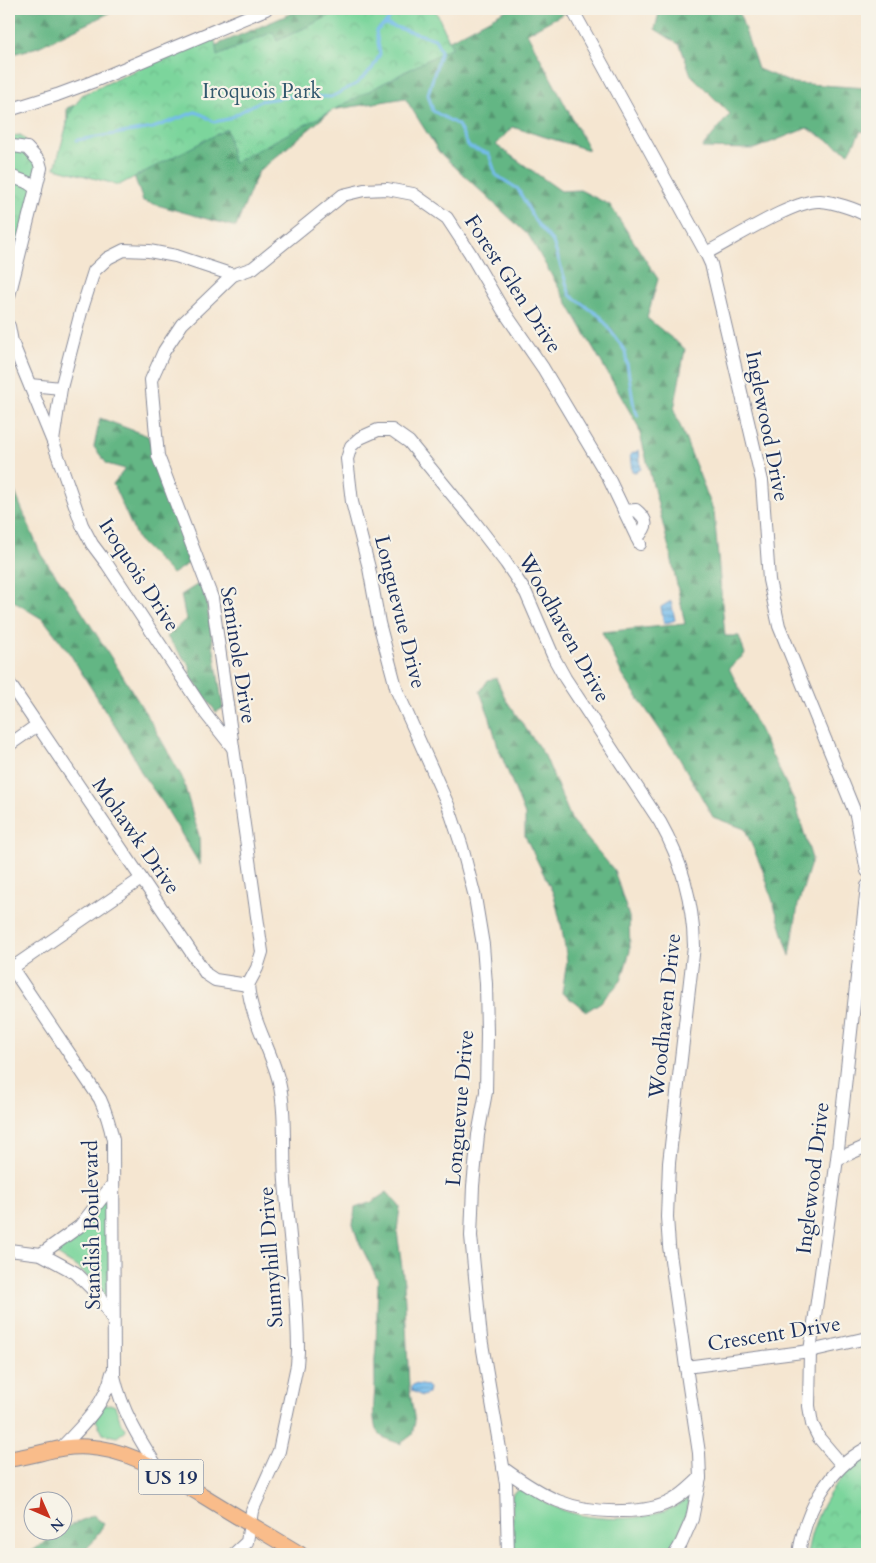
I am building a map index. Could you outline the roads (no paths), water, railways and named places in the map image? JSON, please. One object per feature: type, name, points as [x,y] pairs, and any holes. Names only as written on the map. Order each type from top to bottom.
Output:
[{"type":"main road","name":"US 19","points":[[9,1459],[60,1448],[85,1446],[133,1456],[300,1554]]},
{"type":"street","points":[[9,110],[92,82],[266,9]]},
{"type":"street","name":"Inglewood Drive","points":[[572,9],[706,253],[713,273],[762,481],[769,580],[778,626],[856,815],[867,871]]},
{"type":"street","points":[[9,148],[13,146],[27,148],[39,161],[41,168],[9,296]]},
{"type":"street","points":[[9,175],[32,184],[36,190]]},
{"type":"street","name":"Forest Glen Drive","points":[[233,275],[253,268],[343,196],[364,190],[387,189],[413,194],[447,218],[470,253],[503,310],[543,368],[608,477],[639,541]]},
{"type":"street","points":[[706,253],[789,208],[805,203],[820,201],[858,210],[867,216]]},
{"type":"street","points":[[53,442],[60,388],[94,272],[108,258],[124,250],[149,251],[176,256],[233,275]]},
{"type":"street","name":"Seminole Drive","points":[[233,275],[182,324],[164,351],[151,380],[158,456],[212,598],[262,952],[257,968],[248,985]]},
{"type":"street","name":"Iroquois Drive","points":[[9,326],[12,342],[53,442],[82,524],[92,544],[206,714],[232,748]]},
{"type":"street","points":[[30,385],[60,388]]},
{"type":"street","name":"Woodhaven Drive","points":[[378,430],[392,430],[409,442],[506,563],[526,593],[554,658],[565,678],[667,834],[679,860],[686,882],[694,924],[694,952],[669,1163],[667,1218],[669,1246],[699,1454],[700,1478],[692,1519],[675,1554]]},
{"type":"street","name":"Longuevue Drive","points":[[378,430],[360,438],[351,446],[347,459],[352,502],[397,691],[448,805],[462,847],[475,897],[483,945],[487,1024],[486,1092],[478,1135],[471,1236],[481,1338],[507,1500],[508,1554]]},
{"type":"street","name":"Mohawk Drive","points":[[9,683],[36,726],[206,974],[214,980],[224,983],[248,985]]},
{"type":"street","points":[[9,745],[36,726]]},
{"type":"street","points":[[10,969],[141,879]]},
{"type":"street","name":"Inglewood Drive","points":[[842,1465],[819,1438],[812,1424],[809,1406],[810,1351],[837,1159],[867,886]]},
{"type":"street","name":"Standish Boulevard","points":[[10,969],[100,1099],[106,1112],[113,1140],[113,1363],[117,1388],[125,1411],[136,1434],[159,1470]]},
{"type":"street","name":"Sunnyhill Drive","points":[[234,1554],[247,1542],[252,1512],[276,1460],[282,1441],[297,1365],[298,1339],[285,1181],[282,1098],[279,1082],[251,1006],[248,985]]},
{"type":"street","points":[[837,1159],[867,1146]]},
{"type":"street","points":[[41,1254],[80,1226],[113,1184]]},
{"type":"street","points":[[9,1250],[41,1254],[76,1273],[100,1297],[113,1321]]},
{"type":"street","name":"Crescent Drive","points":[[686,1367],[810,1351],[867,1338]]},
{"type":"street","points":[[60,1448],[86,1423],[99,1406],[108,1388],[113,1363]]},
{"type":"street","points":[[799,1554],[811,1512],[826,1486],[842,1465],[867,1448]]},
{"type":"street","points":[[9,1468],[28,1456]]},
{"type":"street","points":[[503,1468],[539,1492],[564,1504],[577,1508],[604,1511],[630,1511],[663,1505],[679,1497],[700,1478]]},
{"type":"water","points":[[639,450],[641,469],[635,472],[632,471],[630,455]]},
{"type":"water","points":[[671,601],[675,620],[664,624],[661,607]]},
{"type":"water","points":[[414,1384],[427,1386],[429,1388],[428,1394],[422,1396],[412,1391],[411,1387]]},
{"type":"waterway","points":[[77,140],[153,128],[195,112],[214,122],[228,119],[260,101],[293,96],[331,97],[356,84],[372,69],[380,54],[376,31],[385,24],[397,9]]},
{"type":"waterway","points":[[385,24],[435,39],[441,51],[428,94],[433,111],[458,125],[469,147],[489,154],[496,175],[518,189],[535,221],[553,242],[570,295],[601,317],[625,351],[634,407],[638,416]]},
{"type":"park label","name":"Iroquois Park","points":[[262,91]]}]
